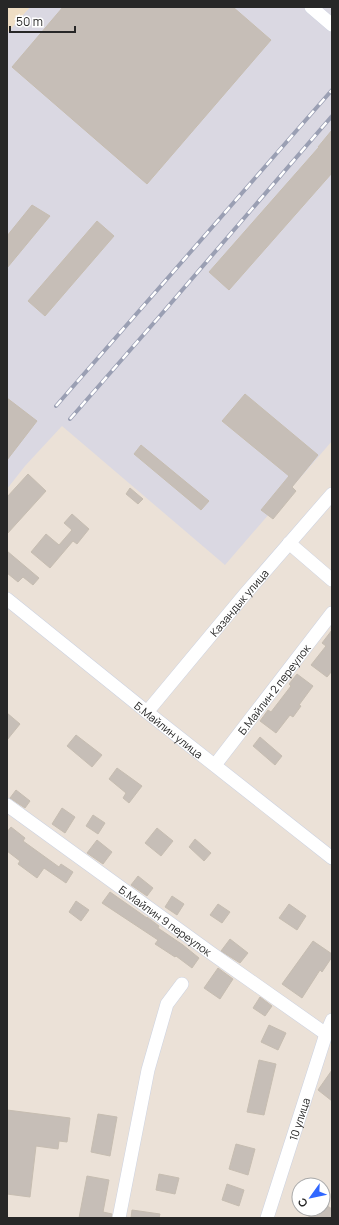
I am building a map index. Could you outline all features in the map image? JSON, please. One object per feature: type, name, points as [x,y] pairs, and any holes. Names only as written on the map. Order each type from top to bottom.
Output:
[{"type":"street","points":[[311,7],[332,25]]},
{"type":"street","name":"Казандык улица","points":[[147,712],[332,494]]},
{"type":"street","points":[[289,543],[332,580]]},
{"type":"street","name":"Б.Майлин улица","points":[[7,599],[332,858]]},
{"type":"street","name":"Б.Майлин 2 переулок","points":[[215,765],[332,613]]},
{"type":"street","name":"Б.Майлин 9 переулок","points":[[7,805],[211,953],[326,1034]]},
{"type":"street","points":[[118,1218],[148,1070],[167,1004],[182,984]]},
{"type":"street","name":"10 улица","points":[[267,1218],[326,1034],[332,1020]]},
{"type":"shaded area","points":[[7,7],[30,7],[7,33]]},
{"type":"shaded area","points":[[30,7],[332,7],[332,441],[225,565],[62,426],[25,466],[7,489],[7,33]]},
{"type":"building","points":[[63,7],[233,7],[271,40],[147,184],[12,67]]},
{"type":"building","points":[[332,130],[332,173],[229,290],[209,272],[319,147]]},
{"type":"building","points":[[32,205],[50,216],[7,268],[7,236]]},
{"type":"building","points":[[97,221],[114,236],[45,316],[28,301]]},
{"type":"building","points":[[245,394],[318,455],[292,487],[296,491],[273,519],[261,510],[289,476],[222,421]]},
{"type":"building","points":[[7,398],[37,421],[7,460]]},
{"type":"building","points":[[141,445],[209,501],[201,510],[134,454]]},
{"type":"building","points":[[28,474],[46,491],[7,534],[7,497]]},
{"type":"building","points":[[130,488],[143,499],[138,504],[126,494]]},
{"type":"building","points":[[72,514],[89,529],[77,544],[73,541],[50,568],[31,552],[46,534],[59,545],[72,530],[64,523]]},
{"type":"building","points":[[7,551],[39,578],[33,585],[23,577],[18,582],[7,573]]},
{"type":"building","points":[[332,630],[332,671],[327,677],[311,665],[326,646],[322,643]]},
{"type":"building","points":[[297,674],[313,686],[299,705],[301,706],[293,717],[290,715],[276,733],[260,721],[268,710],[271,712],[291,686],[289,684]]},
{"type":"building","points":[[7,713],[20,724],[7,740]]},
{"type":"building","points":[[76,735],[102,755],[92,767],[67,746]]},
{"type":"building","points":[[260,737],[282,756],[275,765],[253,746]]},
{"type":"building","points":[[117,768],[142,786],[129,803],[123,798],[126,793],[109,779]]},
{"type":"building","points":[[16,790],[30,801],[25,808],[10,798]]},
{"type":"building","points":[[62,808],[75,817],[65,833],[52,824]]},
{"type":"building","points":[[93,815],[105,823],[98,834],[86,826]]},
{"type":"building","points":[[11,827],[25,838],[23,841],[59,867],[61,864],[73,872],[66,883],[44,868],[37,878],[18,864],[20,861],[7,851],[7,832]]},
{"type":"building","points":[[157,828],[173,841],[161,856],[145,843]]},
{"type":"building","points":[[195,839],[211,853],[204,861],[189,847]]},
{"type":"building","points":[[97,840],[112,852],[103,864],[87,853]]},
{"type":"building","points":[[138,876],[153,888],[147,896],[131,885]]},
{"type":"building","points":[[110,892],[147,917],[159,926],[158,928],[199,958],[192,968],[176,956],[175,957],[155,944],[158,940],[102,903]]},
{"type":"building","points":[[172,896],[184,904],[177,915],[165,907]]},
{"type":"building","points":[[76,901],[89,910],[81,921],[69,912]]},
{"type":"building","points":[[218,904],[230,912],[222,923],[210,915]]},
{"type":"building","points":[[289,904],[306,916],[297,930],[279,918]]},
{"type":"building","points":[[230,939],[248,953],[240,963],[221,951]]},
{"type":"building","points":[[313,941],[332,954],[332,957],[322,972],[320,970],[302,998],[282,984]]},
{"type":"building","points":[[218,968],[233,979],[220,999],[204,988]]},
{"type":"building","points":[[260,997],[272,1006],[265,1016],[253,1008]]},
{"type":"building","points":[[269,1025],[286,1033],[278,1050],[261,1042]]},
{"type":"building","points":[[259,1060],[276,1064],[264,1115],[247,1112]]},
{"type":"building","points":[[332,1070],[332,1101],[318,1090]]},
{"type":"building","points":[[7,1110],[70,1118],[67,1142],[59,1141],[58,1149],[36,1146],[30,1197],[7,1194]]},
{"type":"building","points":[[98,1114],[117,1117],[110,1156],[91,1152]]},
{"type":"building","points":[[236,1144],[255,1149],[248,1175],[229,1169]]},
{"type":"building","points":[[159,1174],[179,1178],[175,1194],[156,1190]]},
{"type":"building","points":[[87,1176],[109,1180],[103,1212],[112,1214],[111,1218],[79,1218]]},
{"type":"building","points":[[227,1184],[244,1190],[239,1206],[222,1200]]},
{"type":"building","points":[[132,1210],[160,1214],[159,1218],[131,1218]]},
{"type":"building","points":[[309,1217],[331,1217],[330,1218],[308,1218]]},
{"type":"railway","points":[[56,406],[332,90]]},
{"type":"railway","points":[[70,419],[332,116]]}]
